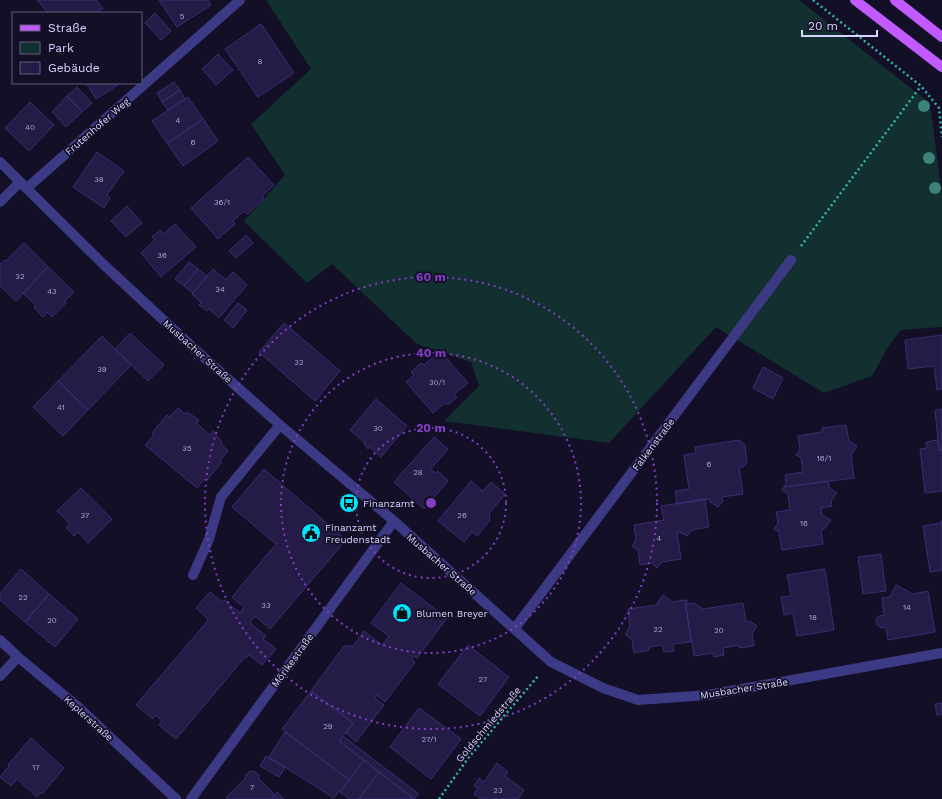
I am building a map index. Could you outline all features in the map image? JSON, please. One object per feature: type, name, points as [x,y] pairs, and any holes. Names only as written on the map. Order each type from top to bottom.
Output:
[{"type":"main road","points":[[855,0],[942,67]]},
{"type":"main road","points":[[895,0],[942,37]]},
{"type":"street","name":"Frutenhofer Weg","points":[[142,84],[240,0]]},
{"type":"street","name":"Frutenhofer Weg","points":[[24,185],[142,84]]},
{"type":"street","name":"Musbacher Straße","points":[[0,162],[103,264],[192,346],[280,425],[394,521],[515,628],[551,662],[603,688],[638,700],[708,695],[942,653]]},
{"type":"street","points":[[0,202],[24,185]]},
{"type":"street","name":"Falkenstraße","points":[[515,628],[791,260]]},
{"type":"street","points":[[193,575],[208,539],[220,498],[280,425]]},
{"type":"street","name":"Mörikestraße","points":[[191,799],[394,521]]},
{"type":"street","name":"Keplerstraße","points":[[0,640],[77,706],[176,799]]},
{"type":"street","points":[[0,676],[18,657]]},
{"type":"path","points":[[813,0],[921,86],[939,108],[942,137]]},
{"type":"path","points":[[791,260],[921,86]]},
{"type":"path","name":"Goldschmiedstraße","points":[[439,799],[469,757],[551,662]]},
{"type":"green space","points":[[266,0],[799,0],[926,100],[931,111],[942,195],[942,327],[901,330],[888,347],[872,376],[824,393],[716,327],[609,443],[444,421],[479,386],[471,362],[417,344],[332,264],[307,283],[244,221],[285,175],[251,124],[311,69]]},
{"type":"building","points":[[37,0],[96,0],[103,8],[98,12],[47,12]]},
{"type":"building","points":[[159,0],[208,0],[211,5],[177,27]]},
{"type":"building","points":[[155,13],[171,31],[161,40],[145,23]]},
{"type":"building","points":[[261,24],[294,73],[258,97],[225,49]]},
{"type":"building","points":[[218,54],[233,70],[216,85],[202,69]]},
{"type":"building","points":[[174,82],[180,90],[162,102],[157,93]]},
{"type":"building","points":[[87,84],[119,84],[96,99]]},
{"type":"building","points":[[77,87],[92,103],[82,112],[67,96]]},
{"type":"building","points":[[180,90],[185,99],[168,110],[162,102]]},
{"type":"building","points":[[67,96],[82,112],[66,127],[52,112]]},
{"type":"building","points":[[188,97],[203,119],[167,143],[152,121]]},
{"type":"building","points":[[30,102],[54,125],[29,151],[5,128]]},
{"type":"building","points":[[203,119],[218,141],[183,166],[167,143]]},
{"type":"building","points":[[97,152],[124,171],[107,195],[110,198],[104,208],[73,187]]},
{"type":"building","points":[[248,157],[274,185],[262,196],[264,199],[247,214],[244,211],[233,221],[235,224],[218,239],[191,208]]},
{"type":"building","points":[[127,206],[142,223],[126,237],[111,221]]},
{"type":"building","points":[[175,224],[196,247],[161,277],[141,253],[155,240],[152,237],[160,230],[163,234]]},
{"type":"building","points":[[246,235],[253,243],[236,258],[229,251]]},
{"type":"building","points":[[24,243],[48,267],[16,301],[0,286],[0,264],[5,260],[6,261]]},
{"type":"building","points":[[189,262],[198,269],[184,286],[175,279]]},
{"type":"building","points":[[48,267],[74,292],[65,301],[66,303],[52,317],[47,312],[43,317],[34,308],[36,306],[23,293]]},
{"type":"building","points":[[198,269],[207,276],[193,293],[184,286]]},
{"type":"building","points":[[213,269],[226,280],[233,272],[247,285],[219,318],[209,309],[207,311],[199,305],[201,303],[192,294]]},
{"type":"building","points":[[238,303],[247,310],[233,328],[224,320]]},
{"type":"building","points":[[284,323],[340,371],[315,401],[259,352]]},
{"type":"building","points":[[130,333],[164,365],[148,381],[115,349]]},
{"type":"building","points":[[942,335],[942,389],[937,390],[934,366],[908,369],[905,340]]},
{"type":"building","points":[[102,336],[131,365],[88,410],[58,381]]},
{"type":"building","points":[[440,351],[468,383],[454,394],[457,397],[448,405],[445,403],[433,413],[406,382],[414,375],[411,372],[421,363],[424,365]]},
{"type":"building","points":[[763,367],[783,378],[773,399],[753,388]]},
{"type":"building","points":[[58,381],[88,410],[63,436],[33,407]]},
{"type":"building","points":[[376,399],[407,426],[381,457],[370,447],[368,449],[364,444],[365,443],[350,430]]},
{"type":"building","points":[[178,408],[185,414],[187,412],[199,420],[196,423],[210,435],[213,431],[222,442],[221,444],[228,451],[220,460],[222,462],[207,480],[205,479],[197,488],[145,445],[154,435],[152,433],[167,415],[169,417]]},
{"type":"building","points":[[942,409],[942,450],[939,450],[935,410]]},
{"type":"building","points":[[846,425],[849,441],[857,446],[851,455],[854,478],[784,487],[786,484],[785,475],[803,472],[801,458],[796,455],[800,449],[798,436],[822,432],[822,428]]},
{"type":"building","points":[[434,437],[448,449],[431,469],[436,473],[438,471],[448,481],[424,509],[394,482]]},
{"type":"building","points":[[739,440],[745,445],[747,463],[743,467],[739,467],[743,494],[722,497],[723,501],[718,507],[710,502],[710,499],[677,504],[675,491],[689,489],[684,455],[696,453],[695,447]]},
{"type":"building","points":[[938,440],[939,450],[942,450],[942,491],[925,493],[920,449],[927,448],[926,442]]},
{"type":"building","points":[[264,469],[346,540],[270,629],[255,616],[250,623],[266,636],[263,639],[276,649],[262,665],[249,655],[246,658],[245,657],[176,739],[159,725],[162,721],[156,715],[153,719],[136,705],[206,623],[208,619],[196,608],[210,592],[222,602],[224,600],[240,613],[244,607],[232,597],[276,544],[232,507]]},
{"type":"building","points":[[471,481],[483,491],[491,482],[505,494],[489,514],[490,520],[477,536],[472,532],[464,542],[438,521]]},
{"type":"building","points":[[828,481],[829,487],[837,493],[831,501],[832,506],[821,508],[822,515],[831,520],[824,529],[821,530],[823,544],[782,550],[779,532],[774,529],[778,523],[776,512],[790,510],[788,494],[782,490],[784,487]]},
{"type":"building","points":[[81,488],[112,519],[88,543],[78,532],[74,536],[66,527],[70,524],[57,511]]},
{"type":"building","points":[[705,499],[709,527],[692,530],[687,536],[677,532],[681,559],[662,562],[657,568],[652,563],[640,565],[638,550],[632,546],[636,540],[634,525],[664,520],[661,506]]},
{"type":"building","points":[[941,521],[942,570],[930,572],[923,526],[941,523]]},
{"type":"building","points":[[881,554],[886,591],[863,594],[858,557]]},
{"type":"building","points":[[21,569],[49,594],[25,622],[0,600],[0,593]]},
{"type":"building","points":[[825,569],[834,630],[797,636],[793,613],[784,615],[781,597],[791,596],[787,575]]},
{"type":"building","points":[[401,583],[447,618],[417,658],[414,656],[411,660],[415,662],[385,702],[377,695],[375,698],[384,705],[356,742],[346,733],[353,723],[311,691],[344,646],[353,646],[364,631],[382,645],[389,636],[371,623]]},
{"type":"building","points":[[896,585],[913,594],[928,591],[935,632],[888,640],[886,627],[881,628],[877,625],[876,619],[879,616],[884,615],[882,598],[890,597]]},
{"type":"building","points":[[49,594],[78,619],[55,647],[25,622]]},
{"type":"building","points":[[663,595],[673,602],[685,600],[691,642],[673,644],[674,651],[664,652],[662,645],[649,647],[649,650],[634,653],[632,640],[625,634],[630,627],[628,609],[656,605]]},
{"type":"building","points":[[685,600],[687,600],[687,604],[694,603],[703,609],[743,603],[746,622],[750,621],[757,626],[752,633],[754,646],[739,648],[739,645],[723,648],[724,655],[714,657],[713,653],[694,656]]},
{"type":"building","points":[[468,645],[509,677],[480,716],[438,684]]},
{"type":"building","points":[[311,691],[353,723],[339,741],[364,760],[349,780],[282,729]]},
{"type":"building","points":[[942,703],[942,714],[937,715],[935,704]]},
{"type":"building","points":[[419,708],[461,739],[431,779],[390,747]]},
{"type":"building","points":[[285,732],[349,780],[334,798],[269,757]]},
{"type":"building","points":[[343,736],[419,794],[414,799],[339,741]]},
{"type":"building","points":[[31,738],[64,768],[42,794],[41,792],[37,797],[17,779],[11,786],[0,777],[9,766],[8,765]]},
{"type":"building","points":[[266,756],[285,768],[279,777],[260,766]]},
{"type":"building","points":[[364,760],[379,772],[359,799],[350,799],[340,792]]},
{"type":"building","points":[[497,763],[508,772],[505,776],[524,790],[518,799],[482,799],[474,794],[478,788],[474,786],[479,778],[484,782]]},
{"type":"building","points":[[250,771],[256,772],[259,775],[259,779],[275,795],[271,799],[228,799],[226,797],[245,779],[246,775]]},
{"type":"building","points":[[379,772],[414,799],[359,799]]},
{"type":"building","points":[[277,792],[284,799],[271,799]]},
{"type":"place","name":"Finanzamt","points":[[349,503]]},
{"type":"place","name":"Finanzamt Freudenstadt","points":[[311,533]]},
{"type":"place","name":"Blumen Breyer","points":[[402,613]]}]
